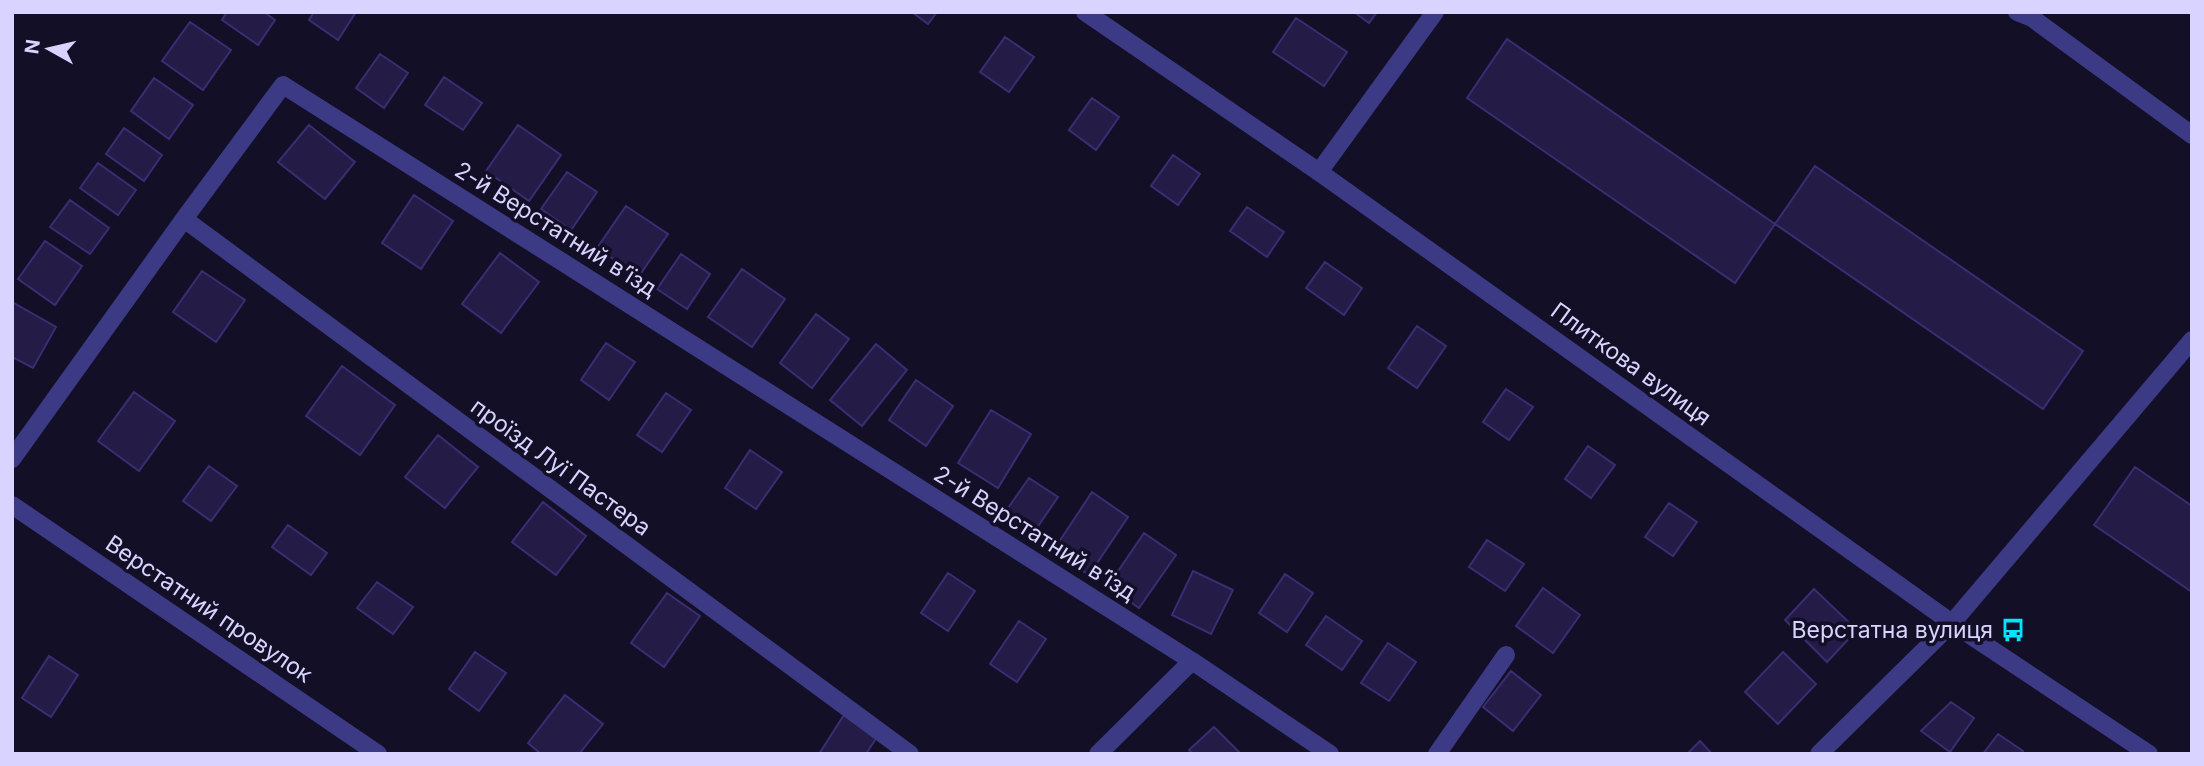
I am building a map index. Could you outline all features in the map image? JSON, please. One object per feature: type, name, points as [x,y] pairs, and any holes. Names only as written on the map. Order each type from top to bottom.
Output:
[{"type":"street","name":"Плиткова вулиця","points":[[1085,12],[1319,172],[1952,624],[2149,754]]},
{"type":"street","points":[[1319,172],[1435,12]]},
{"type":"street","points":[[2017,12],[2032,19],[2192,135]]},
{"type":"street","name":"2-й Верстатний в’їзд","points":[[12,459],[283,86],[1192,661],[1330,754]]},
{"type":"street","name":"проїзд Луї Пастера","points":[[184,219],[910,754]]},
{"type":"street","points":[[1819,754],[1952,624],[2192,340]]},
{"type":"street","name":"Верстатний провулок","points":[[12,505],[378,754]]},
{"type":"street","points":[[1437,754],[1506,655]]},
{"type":"street","points":[[1098,754],[1192,661]]},
{"type":"building","points":[[227,12],[264,12],[275,20],[258,45],[222,20]]},
{"type":"building","points":[[314,12],[356,12],[338,40],[309,20]]},
{"type":"building","points":[[912,12],[937,12],[928,24]]},
{"type":"building","points":[[1354,12],[1377,12],[1369,23]]},
{"type":"building","points":[[1296,18],[1347,52],[1324,86],[1273,52]]},
{"type":"building","points":[[190,22],[231,50],[203,90],[162,61]]},
{"type":"building","points":[[1005,37],[1034,57],[1009,92],[980,72]]},
{"type":"building","points":[[1507,39],[1775,224],[1735,283],[1467,98]]},
{"type":"building","points":[[380,54],[408,73],[384,108],[356,88]]},
{"type":"building","points":[[444,77],[482,103],[463,130],[425,105]]},
{"type":"building","points":[[154,78],[193,105],[169,139],[131,111]]},
{"type":"building","points":[[1092,98],[1119,117],[1096,150],[1069,130]]},
{"type":"building","points":[[309,125],[355,162],[325,199],[278,162]]},
{"type":"building","points":[[518,125],[561,155],[529,201],[486,171]]},
{"type":"building","points":[[124,128],[162,155],[144,181],[106,154]]},
{"type":"building","points":[[1173,155],[1200,174],[1178,205],[1151,186]]},
{"type":"building","points":[[98,163],[136,190],[118,215],[80,188]]},
{"type":"building","points":[[1815,166],[2083,351],[2043,409],[1775,224]]},
{"type":"building","points":[[567,172],[597,192],[571,230],[541,209]]},
{"type":"building","points":[[414,195],[453,221],[421,269],[382,243]]},
{"type":"building","points":[[70,200],[109,228],[90,254],[50,227]]},
{"type":"building","points":[[626,206],[668,234],[639,276],[597,248]]},
{"type":"building","points":[[1247,207],[1284,232],[1267,257],[1230,231]]},
{"type":"building","points":[[45,241],[82,266],[55,305],[18,279]]},
{"type":"building","points":[[500,253],[539,282],[501,333],[462,304]]},
{"type":"building","points":[[681,254],[710,274],[687,309],[657,289]]},
{"type":"building","points":[[1325,262],[1362,288],[1344,315],[1306,288]]},
{"type":"building","points":[[742,269],[785,299],[752,347],[708,317]]},
{"type":"building","points":[[202,271],[245,300],[216,342],[173,312]]},
{"type":"building","points":[[12,302],[56,327],[33,368],[12,357]]},
{"type":"building","points":[[816,314],[849,339],[812,388],[780,363]]},
{"type":"building","points":[[1417,326],[1446,346],[1417,388],[1388,368]]},
{"type":"building","points":[[606,343],[635,362],[609,400],[581,380]]},
{"type":"building","points":[[876,344],[907,370],[862,426],[830,400]]},
{"type":"building","points":[[342,366],[395,405],[360,455],[306,416]]},
{"type":"building","points":[[916,380],[953,406],[926,446],[889,420]]},
{"type":"building","points":[[1506,389],[1533,407],[1509,440],[1483,422]]},
{"type":"building","points":[[134,392],[175,421],[139,471],[98,441]]},
{"type":"building","points":[[666,393],[691,410],[662,452],[637,435]]},
{"type":"building","points":[[991,410],[1031,434],[998,488],[958,463]]},
{"type":"building","points":[[438,435],[478,467],[445,508],[405,477]]},
{"type":"building","points":[[1588,446],[1615,465],[1591,498],[1565,479]]},
{"type":"building","points":[[750,450],[782,472],[756,509],[725,488]]},
{"type":"building","points":[[209,466],[237,486],[211,521],[183,501]]},
{"type":"building","points":[[2135,467],[2192,506],[2192,592],[2094,525]]},
{"type":"building","points":[[1029,478],[1058,497],[1030,538],[1001,518]]},
{"type":"building","points":[[1092,492],[1128,517],[1089,575],[1053,551]]},
{"type":"building","points":[[543,502],[586,536],[556,575],[512,542]]},
{"type":"building","points":[[1669,503],[1697,522],[1673,556],[1645,537]]},
{"type":"building","points":[[288,525],[327,553],[311,575],[272,547]]},
{"type":"building","points":[[1144,533],[1176,555],[1139,608],[1108,586]]},
{"type":"building","points":[[1487,540],[1524,564],[1505,591],[1469,567]]},
{"type":"building","points":[[1193,571],[1233,590],[1211,634],[1172,615]]},
{"type":"building","points":[[948,573],[975,591],[948,631],[921,613]]},
{"type":"building","points":[[1285,574],[1313,593],[1287,632],[1259,613]]},
{"type":"building","points":[[377,582],[413,607],[393,634],[357,608]]},
{"type":"building","points":[[1543,588],[1580,615],[1553,653],[1516,626]]},
{"type":"building","points":[[1814,589],[1857,630],[1827,662],[1785,620]]},
{"type":"building","points":[[667,593],[700,616],[664,667],[631,643]]},
{"type":"building","points":[[1326,616],[1362,641],[1342,670],[1306,645]]},
{"type":"building","points":[[1019,621],[1046,639],[1017,682],[990,664]]},
{"type":"building","points":[[1388,643],[1416,662],[1389,701],[1361,683]]},
{"type":"building","points":[[475,652],[506,673],[479,711],[449,689]]},
{"type":"building","points":[[1783,652],[1816,684],[1778,724],[1745,692]]},
{"type":"building","points":[[49,656],[78,675],[51,717],[22,698]]},
{"type":"building","points":[[1511,671],[1541,695],[1513,731],[1483,707]]},
{"type":"building","points":[[565,695],[603,724],[579,754],[541,754],[528,743]]},
{"type":"building","points":[[1951,702],[1974,718],[1950,752],[1921,731]]},
{"type":"building","points":[[844,715],[877,737],[866,754],[819,754]]},
{"type":"building","points":[[1214,727],[1241,754],[1193,754],[1189,750]]},
{"type":"building","points":[[1998,734],[2023,751],[2021,754],[1983,754]]},
{"type":"building","points":[[1700,741],[1712,754],[1687,754]]},
{"type":"place","name":"Верстатна вулиця","points":[[2013,630]]}]
